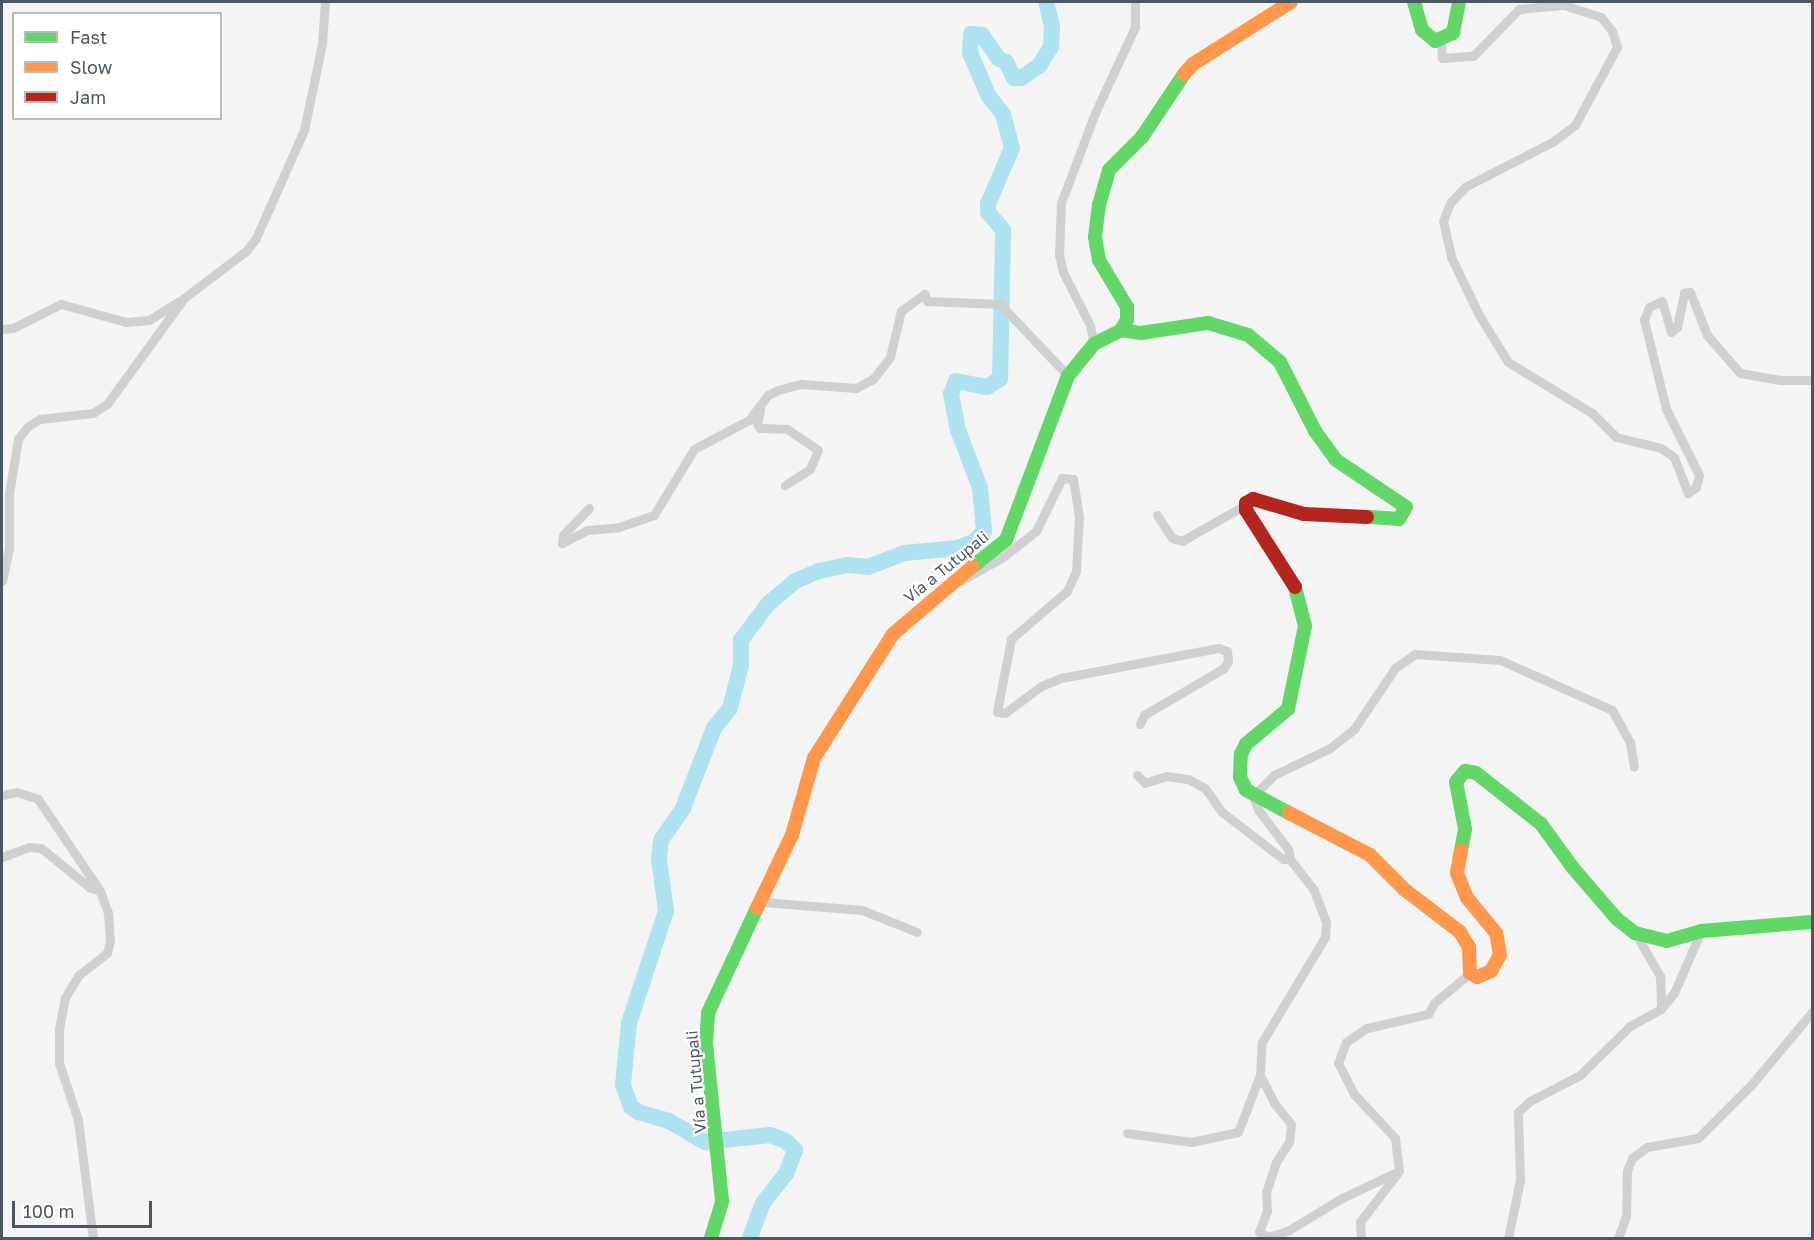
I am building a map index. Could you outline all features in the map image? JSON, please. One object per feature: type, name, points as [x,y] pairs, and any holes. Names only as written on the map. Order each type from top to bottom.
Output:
[{"type":"street","points":[[2,329],[13,328],[61,304],[126,322],[139,322],[184,298],[246,251],[281,186],[304,130],[322,44],[325,2]]},
{"type":"street","points":[[1094,344],[1090,325],[1063,272],[1059,255],[1061,203],[1095,112],[1135,27],[1135,2]]},
{"type":"street","points":[[1157,515],[1172,538],[1182,541],[1245,506],[1253,499],[1304,514],[1399,519],[1406,511],[1398,499],[1336,460],[1315,431],[1280,362],[1248,335],[1208,323],[1141,333],[1121,330],[1127,320],[1127,307],[1106,274],[1095,237],[1104,178],[1142,137],[1193,63],[1291,2]]},
{"type":"street","points":[[1414,2],[1422,30],[1431,40],[1440,41],[1455,29],[1459,2]]},
{"type":"street","points":[[1440,41],[1442,58],[1473,56],[1519,9],[1564,5],[1600,17],[1612,31],[1617,47],[1575,125],[1554,141],[1465,187],[1450,203],[1443,221],[1451,257],[1479,315],[1508,362],[1592,413],[1616,437],[1661,448],[1674,458],[1688,493],[1696,487],[1700,474],[1666,409],[1644,320],[1649,307],[1662,301],[1671,332],[1677,327],[1684,293],[1690,292],[1707,334],[1740,373],[1780,380],[1812,380]]},
{"type":"street","points":[[589,508],[563,535],[562,543],[587,531],[619,527],[654,515],[694,449],[749,420],[768,395],[793,385],[856,388],[873,379],[890,357],[901,311],[918,296],[924,294],[927,301],[995,302],[1005,307],[1068,376]]},
{"type":"street","points":[[2,581],[9,548],[9,494],[18,439],[40,419],[93,413],[107,404],[184,298]]},
{"type":"street","name":"Vía a Tutupali","points":[[711,1239],[722,1201],[706,1043],[708,1013],[764,902],[792,835],[814,759],[894,634],[948,584],[1006,540],[1020,495],[1068,376],[1094,344],[1121,330]]},
{"type":"street","points":[[761,405],[757,424],[760,428],[787,429],[818,450],[810,468],[785,485]]},
{"type":"street","points":[[948,584],[1003,557],[1036,531],[1062,478],[1073,479],[1079,517],[1076,571],[1066,591],[1011,639],[997,712],[1005,713],[1041,686],[1061,678],[1218,648],[1227,651],[1228,660],[1224,668],[1144,715],[1140,724]]},
{"type":"street","points":[[1127,1133],[1191,1142],[1230,1136],[1238,1132],[1245,1120],[1260,1075],[1262,1042],[1325,937],[1326,922],[1314,890],[1290,859],[1288,849],[1259,811],[1253,796],[1240,777],[1241,754],[1246,744],[1288,709],[1305,618],[1291,576],[1245,506]]},
{"type":"street","points":[[1253,796],[1274,775],[1330,748],[1354,729],[1395,668],[1415,654],[1500,660],[1612,710],[1630,742],[1634,767]]},
{"type":"street","points":[[1470,973],[1477,977],[1485,976],[1500,955],[1497,933],[1467,898],[1456,873],[1465,829],[1456,782],[1466,771],[1476,773],[1541,824],[1573,868],[1635,933],[1660,976],[1661,1009]]},
{"type":"street","points":[[1137,775],[1145,783],[1166,776],[1188,778],[1205,789],[1222,812],[1283,859],[1290,859]]},
{"type":"street","points":[[2,795],[16,792],[38,799],[100,891],[108,913],[110,941],[107,953],[78,976],[65,998],[58,1044],[60,1063],[78,1120],[93,1239]]},
{"type":"street","points":[[1253,796],[1370,855],[1406,890],[1460,932],[1469,947],[1470,973]]},
{"type":"street","points":[[2,857],[29,847],[41,848],[89,887],[100,891]]},
{"type":"street","points":[[764,902],[862,910],[917,932]]},
{"type":"street","points":[[1635,933],[1667,941],[1701,931],[1812,922]]},
{"type":"street","points":[[1508,1239],[1520,1180],[1518,1112],[1530,1101],[1580,1075],[1630,1026],[1661,1009],[1674,993],[1701,931]]},
{"type":"street","points":[[1361,1239],[1360,1222],[1399,1171],[1395,1138],[1354,1094],[1338,1063],[1346,1042],[1367,1028],[1428,1014],[1434,1003],[1470,973]]},
{"type":"street","points":[[1618,1239],[1626,1216],[1627,1171],[1632,1158],[1647,1147],[1698,1138],[1752,1084],[1812,1012]]},
{"type":"street","points":[[1260,1075],[1274,1103],[1291,1124],[1288,1142],[1276,1162],[1266,1192],[1267,1211],[1259,1232],[1269,1237],[1289,1230],[1342,1197],[1399,1171]]},
{"type":"waterway","points":[[750,1238],[763,1203],[786,1174],[795,1150],[786,1141],[770,1135],[705,1142],[669,1121],[638,1112],[631,1107],[623,1085],[629,1023],[666,911],[659,859],[661,840],[683,808],[714,728],[730,708],[741,665],[741,640],[768,604],[795,581],[819,571],[847,565],[868,567],[904,553],[958,548],[975,541],[984,531],[980,488],[958,430],[951,394],[956,381],[987,387],[1000,379],[1003,230],[988,212],[988,204],[1012,148],[1003,114],[989,97],[970,53],[971,34],[982,35],[999,59],[1006,62],[1014,78],[1021,78],[1039,66],[1051,47],[1052,27],[1046,2]]},
{"type":"traffic: fast","points":[[1414,2],[1422,30],[1435,41],[1453,33],[1459,2]]},
{"type":"traffic: fast","points":[[972,567],[1006,540],[1068,376],[1094,344],[1121,330],[1127,320],[1127,307],[1099,260],[1095,237],[1099,205],[1109,170],[1142,137],[1184,74]]},
{"type":"traffic: fast","points":[[1121,330],[1141,333],[1208,323],[1248,335],[1280,362],[1315,431],[1336,460],[1406,507],[1399,519],[1367,517]]},
{"type":"traffic: fast","points":[[1289,813],[1246,790],[1240,777],[1241,754],[1246,744],[1288,709],[1305,626],[1295,587]]},
{"type":"traffic: fast","points":[[1461,850],[1465,829],[1456,782],[1465,771],[1476,773],[1541,824],[1573,868],[1617,919],[1635,933],[1667,941],[1701,931],[1812,922]]},
{"type":"traffic: fast","points":[[711,1238],[722,1201],[706,1043],[708,1013],[757,908]]},
{"type":"traffic: slow","points":[[1184,74],[1193,64],[1291,2]]},
{"type":"traffic: slow","points":[[757,908],[792,835],[814,758],[893,634],[972,567]]},
{"type":"traffic: slow","points":[[1289,813],[1370,855],[1405,890],[1460,932],[1469,947],[1470,973],[1477,977],[1491,971],[1500,955],[1496,933],[1467,898],[1457,873],[1461,850]]},
{"type":"traffic: jam","points":[[1295,587],[1246,510],[1246,503],[1253,499],[1304,514],[1367,517]]}]
